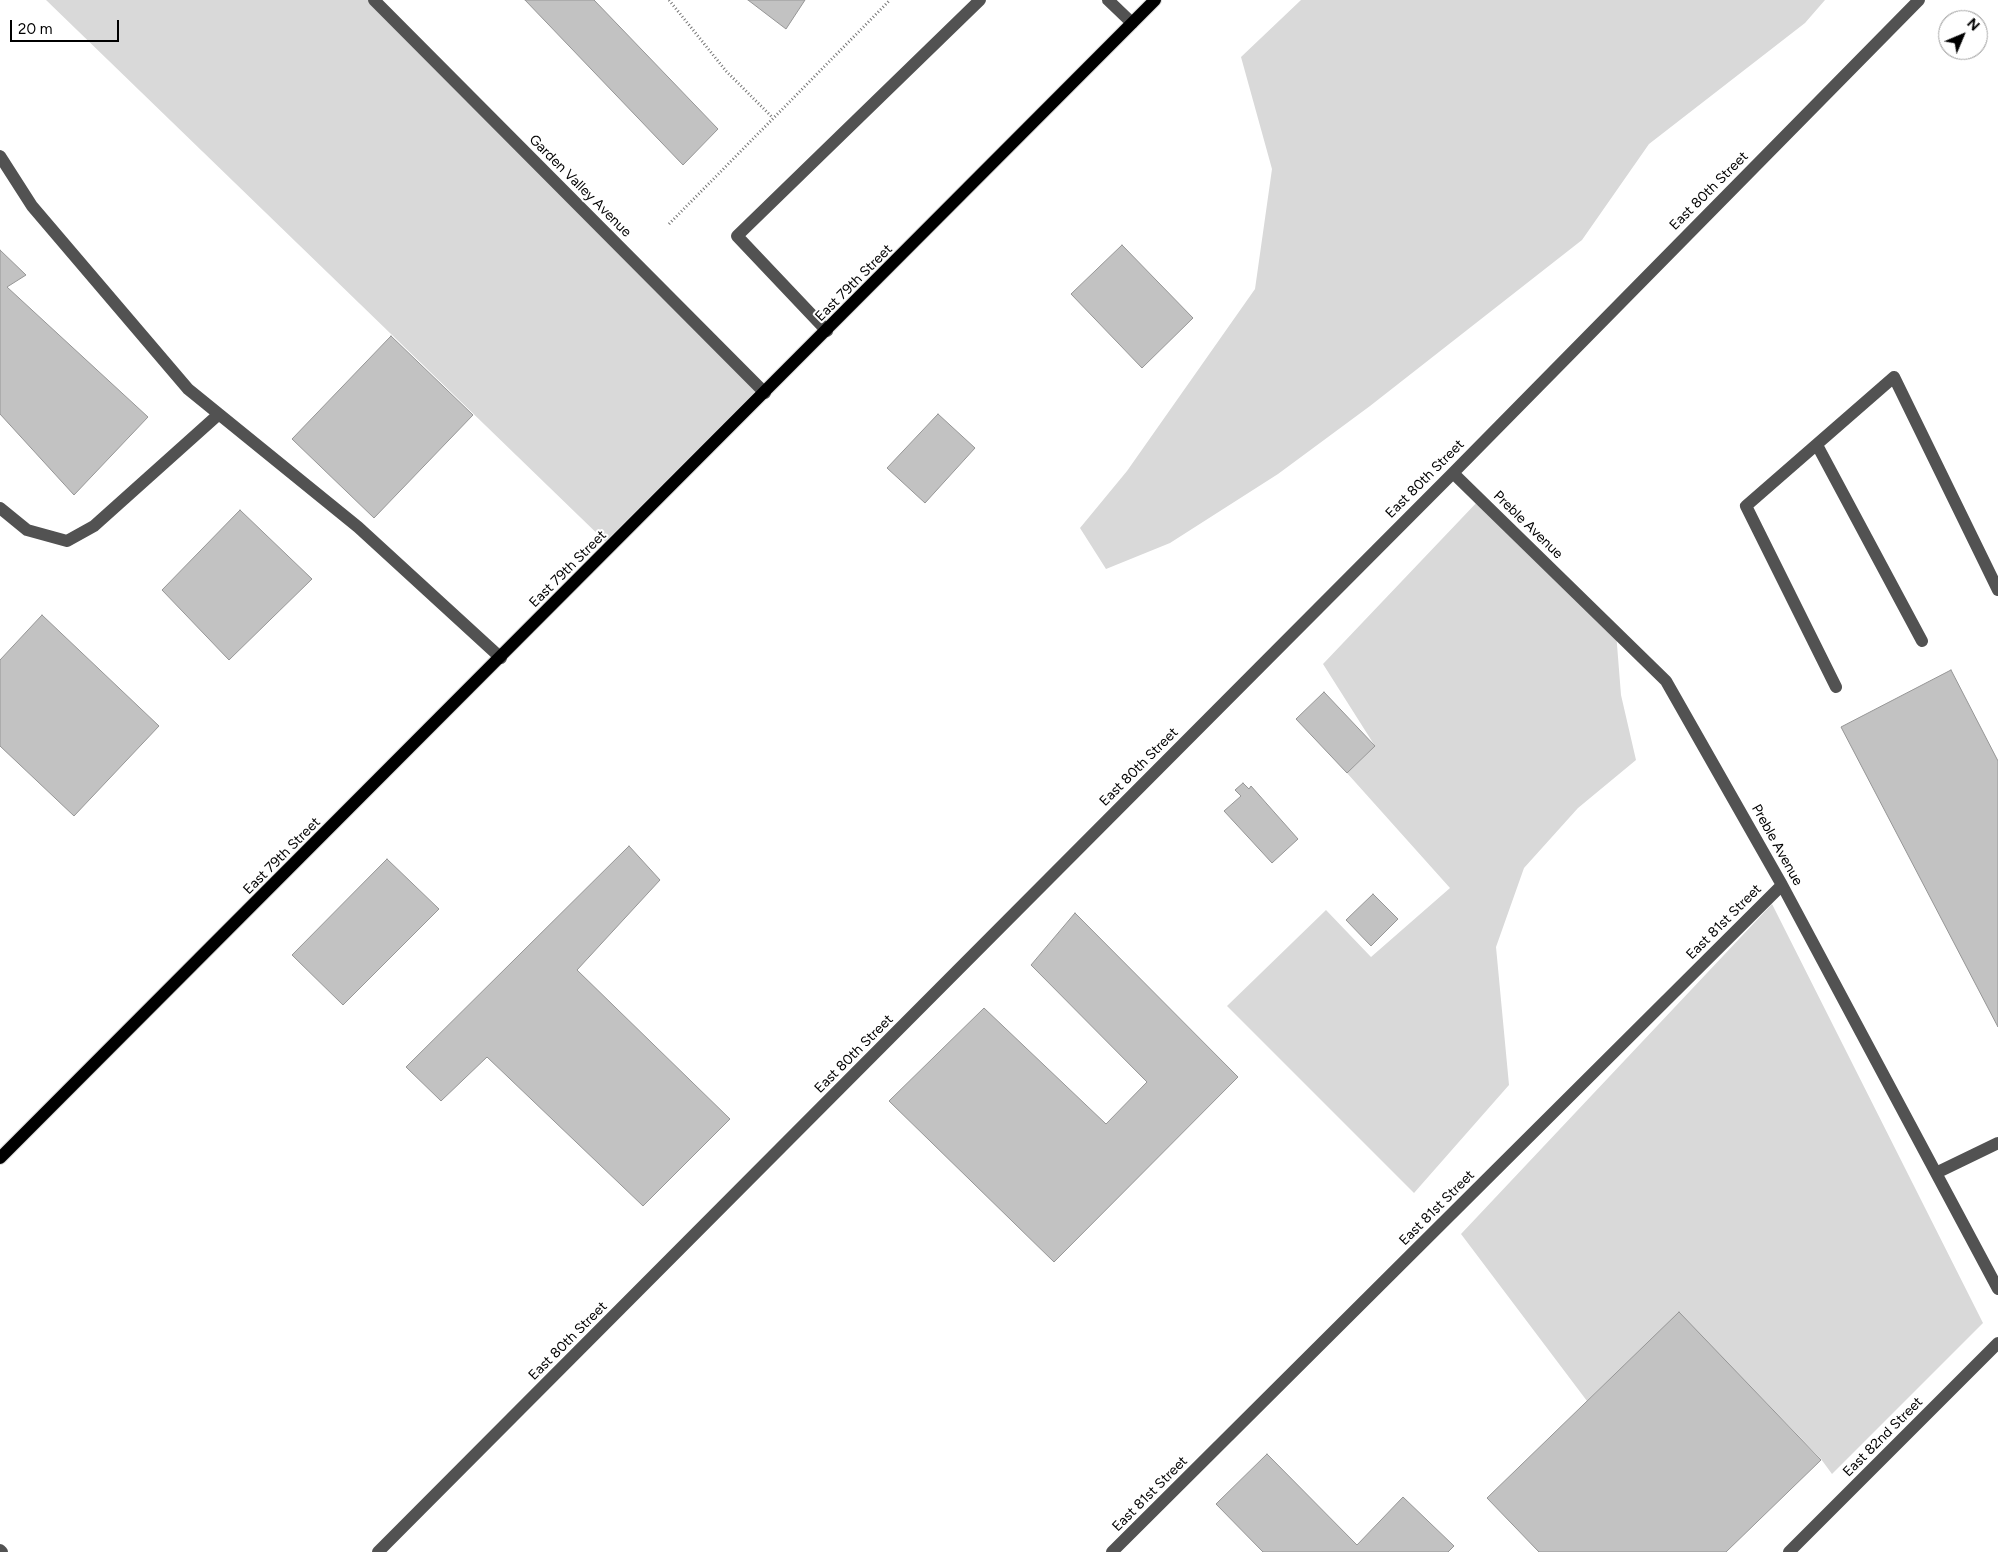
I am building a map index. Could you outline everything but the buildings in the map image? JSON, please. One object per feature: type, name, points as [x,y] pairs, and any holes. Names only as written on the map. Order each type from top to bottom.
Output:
[{"type":"main road","name":"East 79th Street","points":[[0,1158],[501,658],[1155,0]]},
{"type":"street","name":"Garden Valley Avenue","points":[[374,0],[765,393]]},
{"type":"street","points":[[827,331],[737,236],[980,0]]},
{"type":"street","points":[[1108,0],[1132,23]]},
{"type":"street","name":"East 80th Street","points":[[378,1552],[1453,473],[1919,0]]},
{"type":"street","points":[[0,156],[32,206],[188,389],[358,527],[501,658]]},
{"type":"street","points":[[1836,687],[1746,506],[1894,378],[1998,590]]},
{"type":"street","points":[[0,508],[26,530],[67,541],[94,526],[220,414]]},
{"type":"street","points":[[1817,445],[1922,641]]},
{"type":"street","name":"Preble Avenue","points":[[1453,473],[1666,680],[1782,885],[1998,1289]]},
{"type":"street","name":"East 81st Street","points":[[1112,1552],[1782,885]]},
{"type":"street","points":[[1936,1173],[1998,1142]]},
{"type":"street","name":"East 82nd Street","points":[[1789,1552],[1998,1342]]},
{"type":"path","points":[[669,0],[726,71],[773,118]]},
{"type":"path","points":[[669,224],[888,1]]},
{"type":"shaded area","points":[[46,0],[374,0],[765,393],[611,547]]},
{"type":"shaded area","points":[[1301,0],[1825,0],[1805,23],[1649,144],[1582,240],[1370,406],[1278,474],[1170,543],[1106,569],[1080,528],[1127,471],[1255,289],[1272,169],[1241,57]]},
{"type":"shaded area","points":[[1480,499],[1616,632],[1621,695],[1636,760],[1578,808],[1524,868],[1496,947],[1509,1085],[1414,1193],[1227,1006],[1326,910],[1371,957],[1450,888],[1347,773],[1375,746],[1323,664]]},
{"type":"shaded area","points":[[1772,904],[1983,1323],[1832,1474],[1821,1459],[1679,1313],[1587,1401],[1461,1234]]}]
